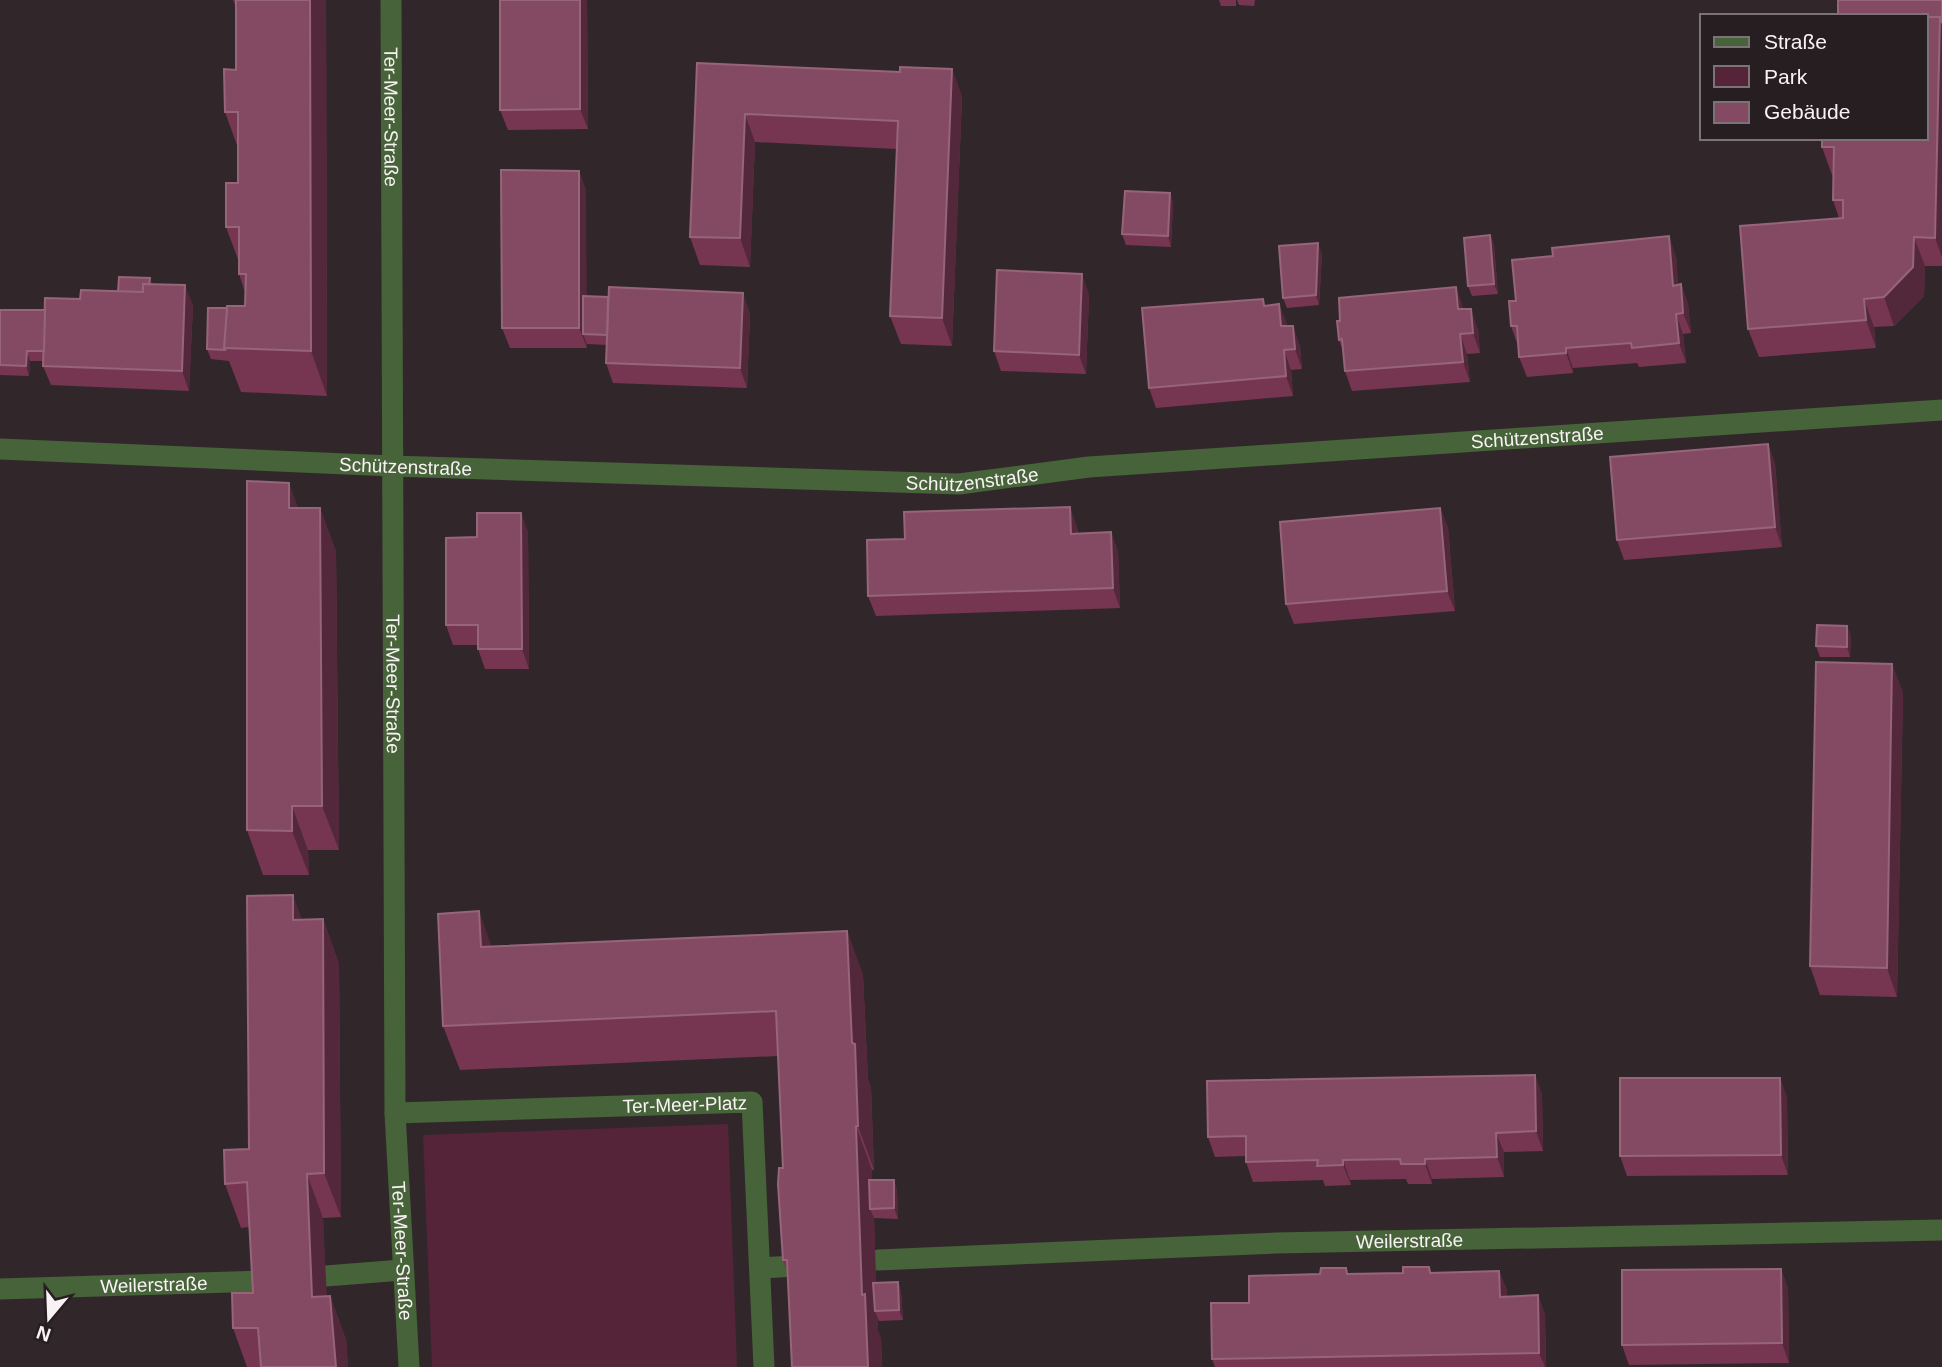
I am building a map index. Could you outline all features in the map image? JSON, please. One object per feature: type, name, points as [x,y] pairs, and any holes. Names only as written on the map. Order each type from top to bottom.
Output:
[{"type":"street","name":"Ter-Meer-Straße","points":[[391,0],[395,1113],[409,1367]]},
{"type":"street","name":"Schützenstraße","points":[[0,449],[392,466],[959,484],[1089,467],[1942,410]]},
{"type":"street","name":"Ter-Meer-Platz","points":[[395,1113],[752,1102],[764,1367]]},
{"type":"street","name":"Weilerstraße","points":[[878,1261],[1276,1243],[1942,1230]]},
{"type":"street","points":[[761,1268],[796,1266]]},
{"type":"street","points":[[326,1276],[402,1270]]},
{"type":"street","name":"Weilerstraße","points":[[0,1289],[265,1281]]},
{"type":"green space","points":[[728,1124],[737,1367],[432,1367],[423,1135]]},
{"type":"building","points":[[236,0],[310,0],[311,351],[224,348],[227,306],[245,306],[246,274],[239,274],[239,227],[226,227],[226,183],[238,183],[238,112],[225,112],[224,69],[236,70]]},
{"type":"building","points":[[500,0],[580,0],[580,109],[500,110]]},
{"type":"building","points":[[1838,0],[1942,0],[1942,23],[1940,17],[1928,17],[1928,14],[1838,14]]},
{"type":"building","points":[[1928,17],[1940,17],[1935,238],[1914,237],[1913,267],[1884,297],[1864,299],[1866,320],[1748,329],[1740,226],[1843,218],[1843,200],[1833,200],[1834,147],[1822,147],[1822,140],[1928,140]]},
{"type":"building","points":[[697,63],[900,72],[900,67],[952,69],[942,318],[890,316],[898,121],[745,114],[740,238],[690,237]]},
{"type":"building","points":[[501,170],[579,171],[579,328],[502,328]]},
{"type":"building","points":[[1125,191],[1170,193],[1168,236],[1122,234]]},
{"type":"building","points":[[1490,235],[1494,284],[1468,286],[1464,238]]},
{"type":"building","points":[[1669,236],[1673,286],[1681,284],[1683,313],[1676,314],[1679,343],[1632,348],[1631,343],[1566,348],[1566,353],[1519,357],[1517,326],[1511,326],[1509,301],[1516,301],[1512,260],[1553,256],[1552,248]]},
{"type":"building","points":[[1318,243],[1316,295],[1283,298],[1279,246]]},
{"type":"building","points":[[997,270],[1082,274],[1079,355],[994,351]]},
{"type":"building","points":[[119,277],[150,278],[149,285],[143,284],[143,292],[118,292]]},
{"type":"building","points":[[143,284],[185,285],[182,371],[43,366],[45,298],[80,299],[81,290],[143,292]]},
{"type":"building","points":[[609,287],[743,293],[740,368],[606,363]]},
{"type":"building","points":[[1456,287],[1458,309],[1471,309],[1473,333],[1460,334],[1463,362],[1345,371],[1337,321],[1340,321],[1339,298]]},
{"type":"building","points":[[583,296],[608,297],[607,335],[583,334]]},
{"type":"building","points":[[1263,299],[1264,306],[1279,304],[1281,326],[1293,326],[1295,349],[1284,350],[1286,376],[1149,388],[1142,308]]},
{"type":"building","points":[[208,308],[227,308],[225,350],[207,349]]},
{"type":"building","points":[[0,310],[45,310],[44,351],[27,351],[26,366],[0,365]]},
{"type":"building","points":[[1768,444],[1775,527],[1617,540],[1610,457]]},
{"type":"building","points":[[247,481],[289,483],[289,508],[320,508],[322,806],[292,806],[292,831],[247,830]]},
{"type":"building","points":[[1070,507],[1071,534],[1111,532],[1113,588],[868,596],[867,540],[905,539],[904,512]]},
{"type":"building","points":[[1440,508],[1447,591],[1286,604],[1280,522]]},
{"type":"building","points":[[477,513],[521,513],[522,649],[478,649],[478,625],[446,625],[446,538],[477,537]]},
{"type":"building","points":[[1817,625],[1847,626],[1847,647],[1816,646]]},
{"type":"building","points":[[1816,662],[1892,664],[1887,968],[1810,966]]},
{"type":"building","points":[[293,895],[293,920],[323,919],[324,1173],[307,1174],[312,1297],[330,1296],[336,1367],[261,1367],[258,1328],[233,1328],[232,1293],[253,1293],[247,1182],[225,1184],[224,1150],[249,1149],[247,896]]},
{"type":"building","points":[[479,911],[481,947],[847,931],[852,1043],[855,1044],[862,1295],[865,1294],[868,1367],[792,1367],[787,1260],[783,1260],[778,1184],[779,1168],[783,1168],[776,1011],[443,1026],[438,914]]},
{"type":"building","points":[[1535,1075],[1536,1131],[1496,1133],[1497,1157],[1425,1159],[1425,1164],[1401,1164],[1400,1159],[1343,1160],[1343,1165],[1317,1166],[1318,1160],[1246,1162],[1246,1136],[1208,1137],[1207,1081]]},
{"type":"building","points":[[1620,1078],[1780,1078],[1781,1155],[1620,1156]]},
{"type":"building","points":[[869,1180],[894,1180],[894,1208],[870,1209]]},
{"type":"building","points":[[1403,1267],[1429,1267],[1430,1273],[1499,1271],[1500,1297],[1538,1295],[1539,1353],[1212,1359],[1211,1303],[1249,1303],[1249,1276],[1320,1274],[1321,1268],[1346,1268],[1347,1274],[1403,1273]]},
{"type":"building","points":[[1781,1269],[1782,1343],[1622,1345],[1622,1270]]},
{"type":"building","points":[[898,1282],[899,1310],[875,1311],[873,1283]]}]
